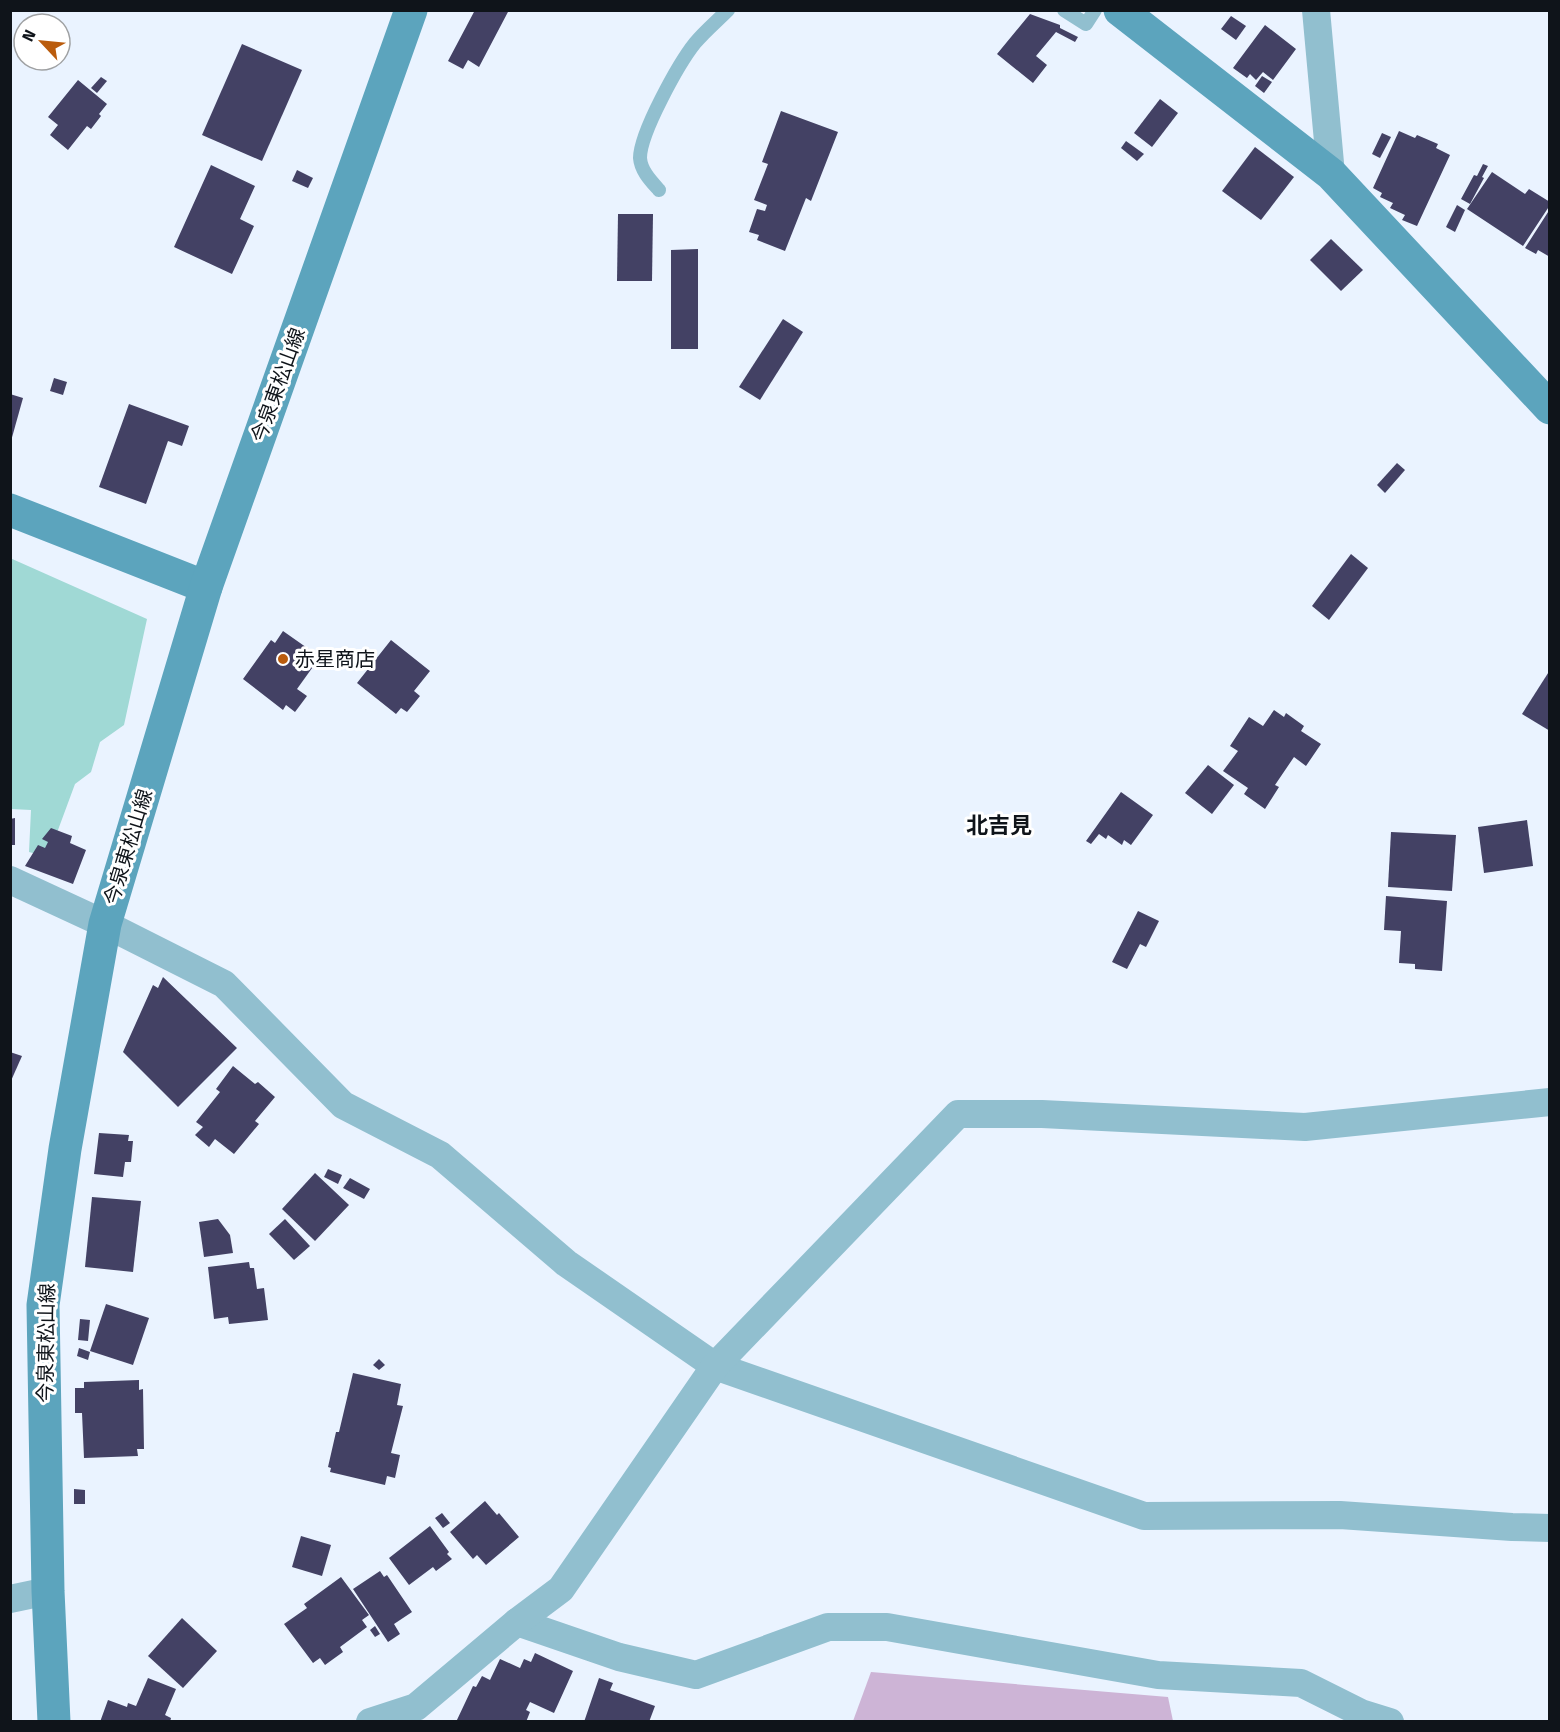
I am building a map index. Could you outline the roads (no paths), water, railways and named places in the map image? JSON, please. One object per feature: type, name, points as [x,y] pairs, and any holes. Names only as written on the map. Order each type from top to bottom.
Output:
[{"type":"main road","name":"今泉東松山線","points":[[54,1722],[48,1591],[43,1305],[65,1149],[105,924],[206,587],[411,10]]},
{"type":"main road","points":[[1120,10],[1331,174],[1550,408]]},
{"type":"main road","points":[[10,510],[206,587]]},
{"type":"street","points":[[1316,10],[1331,174]]},
{"type":"street","points":[[10,880],[105,924],[224,984],[343,1105],[440,1155],[566,1263],[715,1366],[1144,1516],[1340,1515],[1550,1528]]},
{"type":"street","points":[[370,1722],[416,1707],[517,1622],[561,1589],[715,1366],[958,1114],[1042,1114],[1305,1127],[1550,1102]]},
{"type":"street","points":[[10,1599],[48,1591]]},
{"type":"street","points":[[517,1622],[619,1658],[696,1675],[828,1627],[887,1627],[1158,1675],[1301,1683],[1361,1713],[1390,1722]]},
{"type":"lane","points":[[659,190],[646,175],[640,160],[644,139],[670,83],[695,43],[728,10]]},
{"type":"lane","points":[[1064,10],[1086,24],[1095,10]]},
{"type":"place","name":"赤星商店","points":[[283,659]]},
{"type":"district","name":"北吉見","points":[[999,825]]}]
